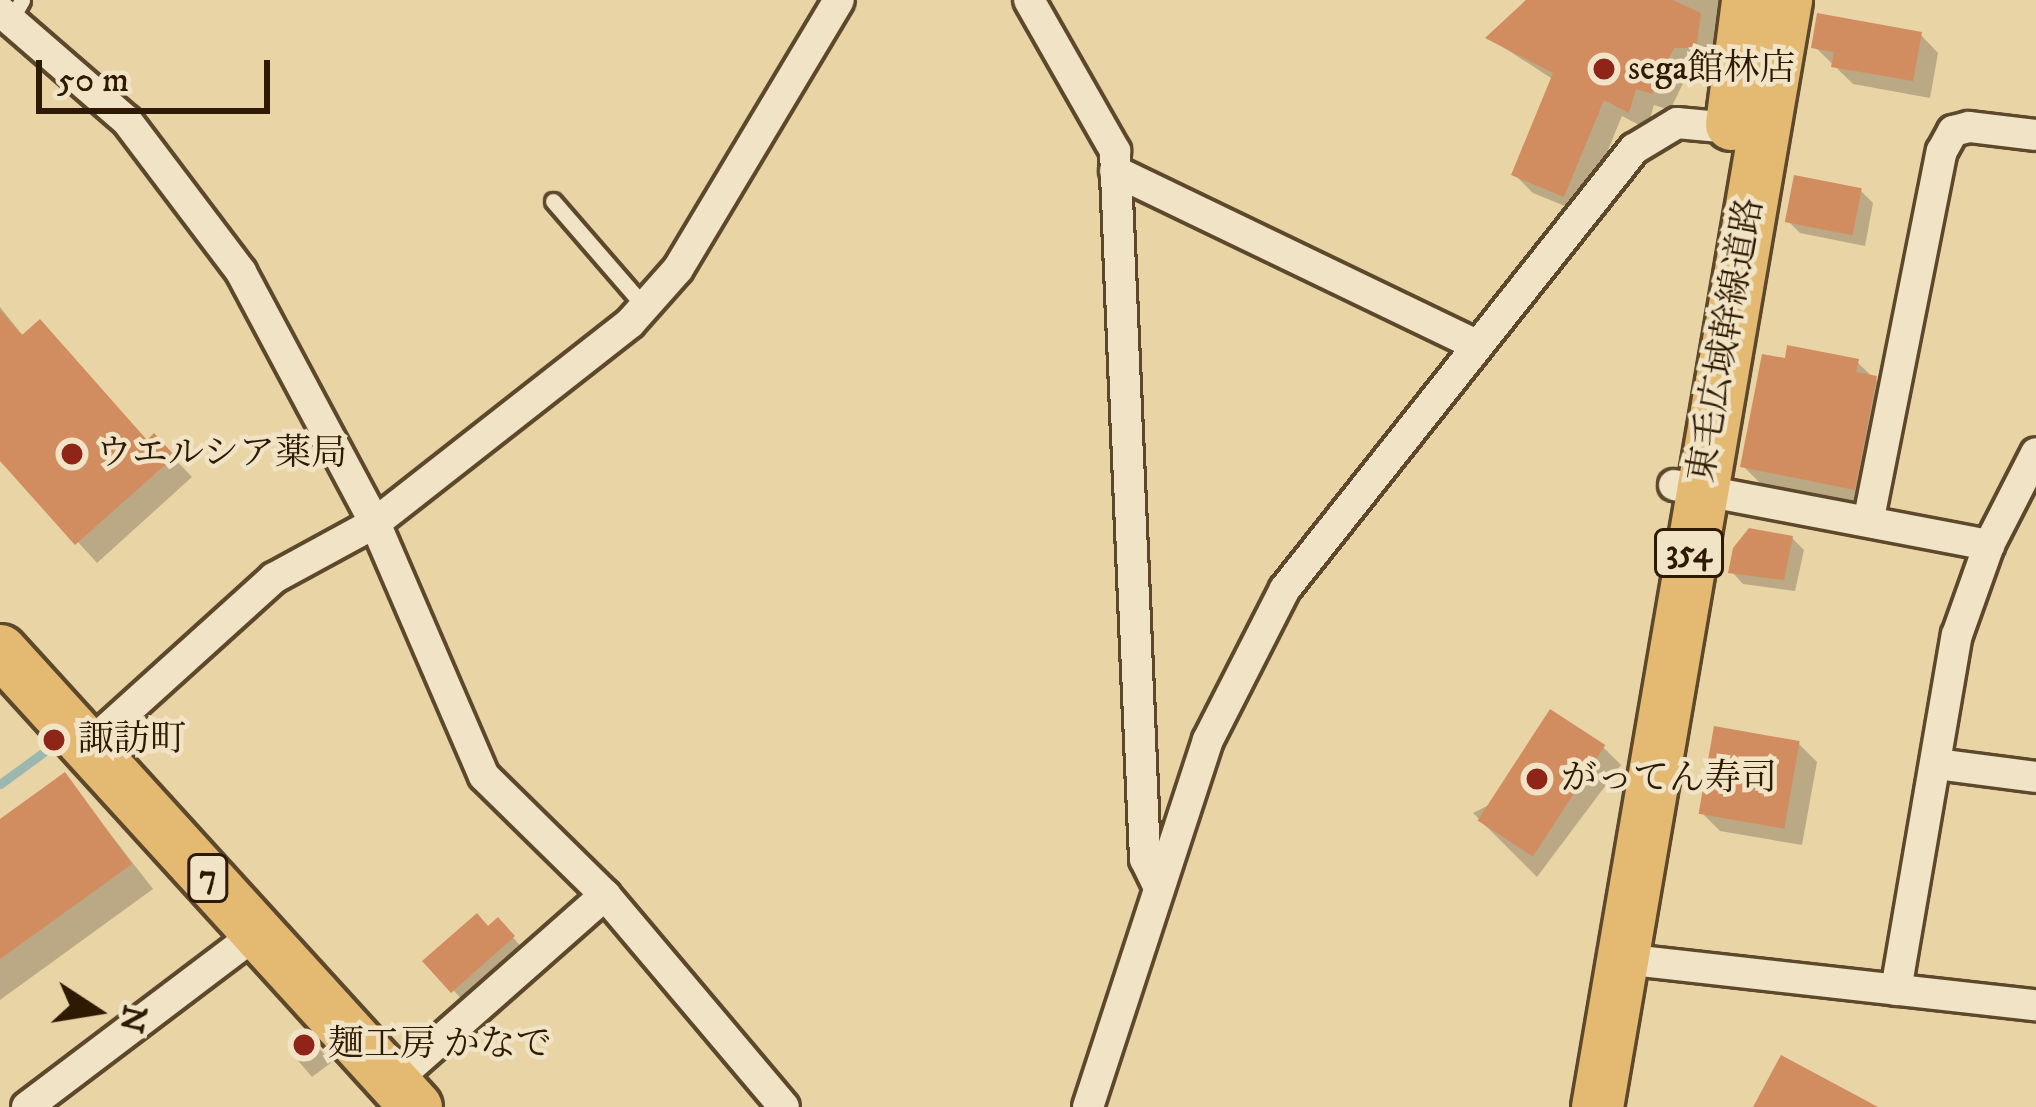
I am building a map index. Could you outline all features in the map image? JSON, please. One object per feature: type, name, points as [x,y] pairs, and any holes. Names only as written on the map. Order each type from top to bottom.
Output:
[{"type":"main road","name":"東毛広域幹線道路","points":[[1597,1107],[1623,958],[1748,0]]},
{"type":"main road","name":"東毛広域幹線道路","points":[[1568,1107],[1786,0]]},
{"type":"main road","name":"7","points":[[0,650],[405,1094]]},
{"type":"street","points":[[89,745],[274,578],[375,523],[643,305],[678,269],[839,0]]},
{"type":"street","points":[[1029,0],[1115,151],[1145,860],[1159,888]]},
{"type":"street","points":[[11,11],[127,121],[171,173],[241,272],[375,523],[484,776],[605,895],[784,1107]]},
{"type":"street","points":[[1088,1107],[1208,740],[1285,589],[1476,345],[1655,130],[1677,123],[1730,128]]},
{"type":"street","points":[[1869,518],[1942,151],[1953,131],[1970,127],[2036,135]]},
{"type":"street","points":[[1115,171],[1476,345]]},
{"type":"street","points":[[1896,991],[1957,635],[1989,545],[2036,454]]},
{"type":"street","points":[[1687,487],[1869,518],[1989,545]]},
{"type":"street","points":[[1937,764],[2036,777]]},
{"type":"street","points":[[405,1094],[605,895]]},
{"type":"street","points":[[27,1107],[62,1097],[257,933]]},
{"type":"street","points":[[1623,958],[2036,1005]]},
{"type":"lane","points":[[553,201],[643,305]]},
{"type":"building","name":"sega館林店","points":[[1526,0],[1673,0],[1701,13],[1696,48],[1674,48],[1652,94],[1636,89],[1629,113],[1604,100],[1564,197],[1511,175],[1553,73],[1485,38]]},
{"type":"building","points":[[1817,13],[1922,32],[1913,81],[1831,67],[1834,52],[1811,48]]},
{"type":"building","points":[[1794,175],[1862,188],[1853,235],[1785,222]]},
{"type":"building","points":[[0,310],[22,335],[40,319],[147,440],[154,433],[175,456],[75,545],[0,461]]},
{"type":"building","points":[[1787,345],[1859,359],[1856,372],[1877,376],[1855,490],[1740,467],[1762,354],[1785,358]]},
{"type":"building","points":[[1749,528],[1793,536],[1784,580],[1728,573],[1733,548]]},
{"type":"building","name":"がってん寿司","points":[[1550,709],[1605,745],[1533,856],[1478,821]]},
{"type":"building","points":[[1714,726],[1800,741],[1784,829],[1699,814]]},
{"type":"building","points":[[65,772],[132,864],[0,959],[0,819]]},
{"type":"building","points":[[477,913],[488,926],[498,917],[515,936],[451,993],[422,961]]},
{"type":"building","points":[[1781,1055],[1878,1107],[1753,1107]]},
{"type":"waterway","points":[[0,784],[48,749]]},
{"type":"place","name":"sega館林店","points":[[1604,69]]},
{"type":"place","name":"ウエルシア薬局","points":[[72,454]]},
{"type":"place","name":"諏訪町","points":[[54,740]]},
{"type":"place","name":"がってん寿司","points":[[1537,779]]},
{"type":"place","name":"麺工房 かなで","points":[[304,1045]]}]
